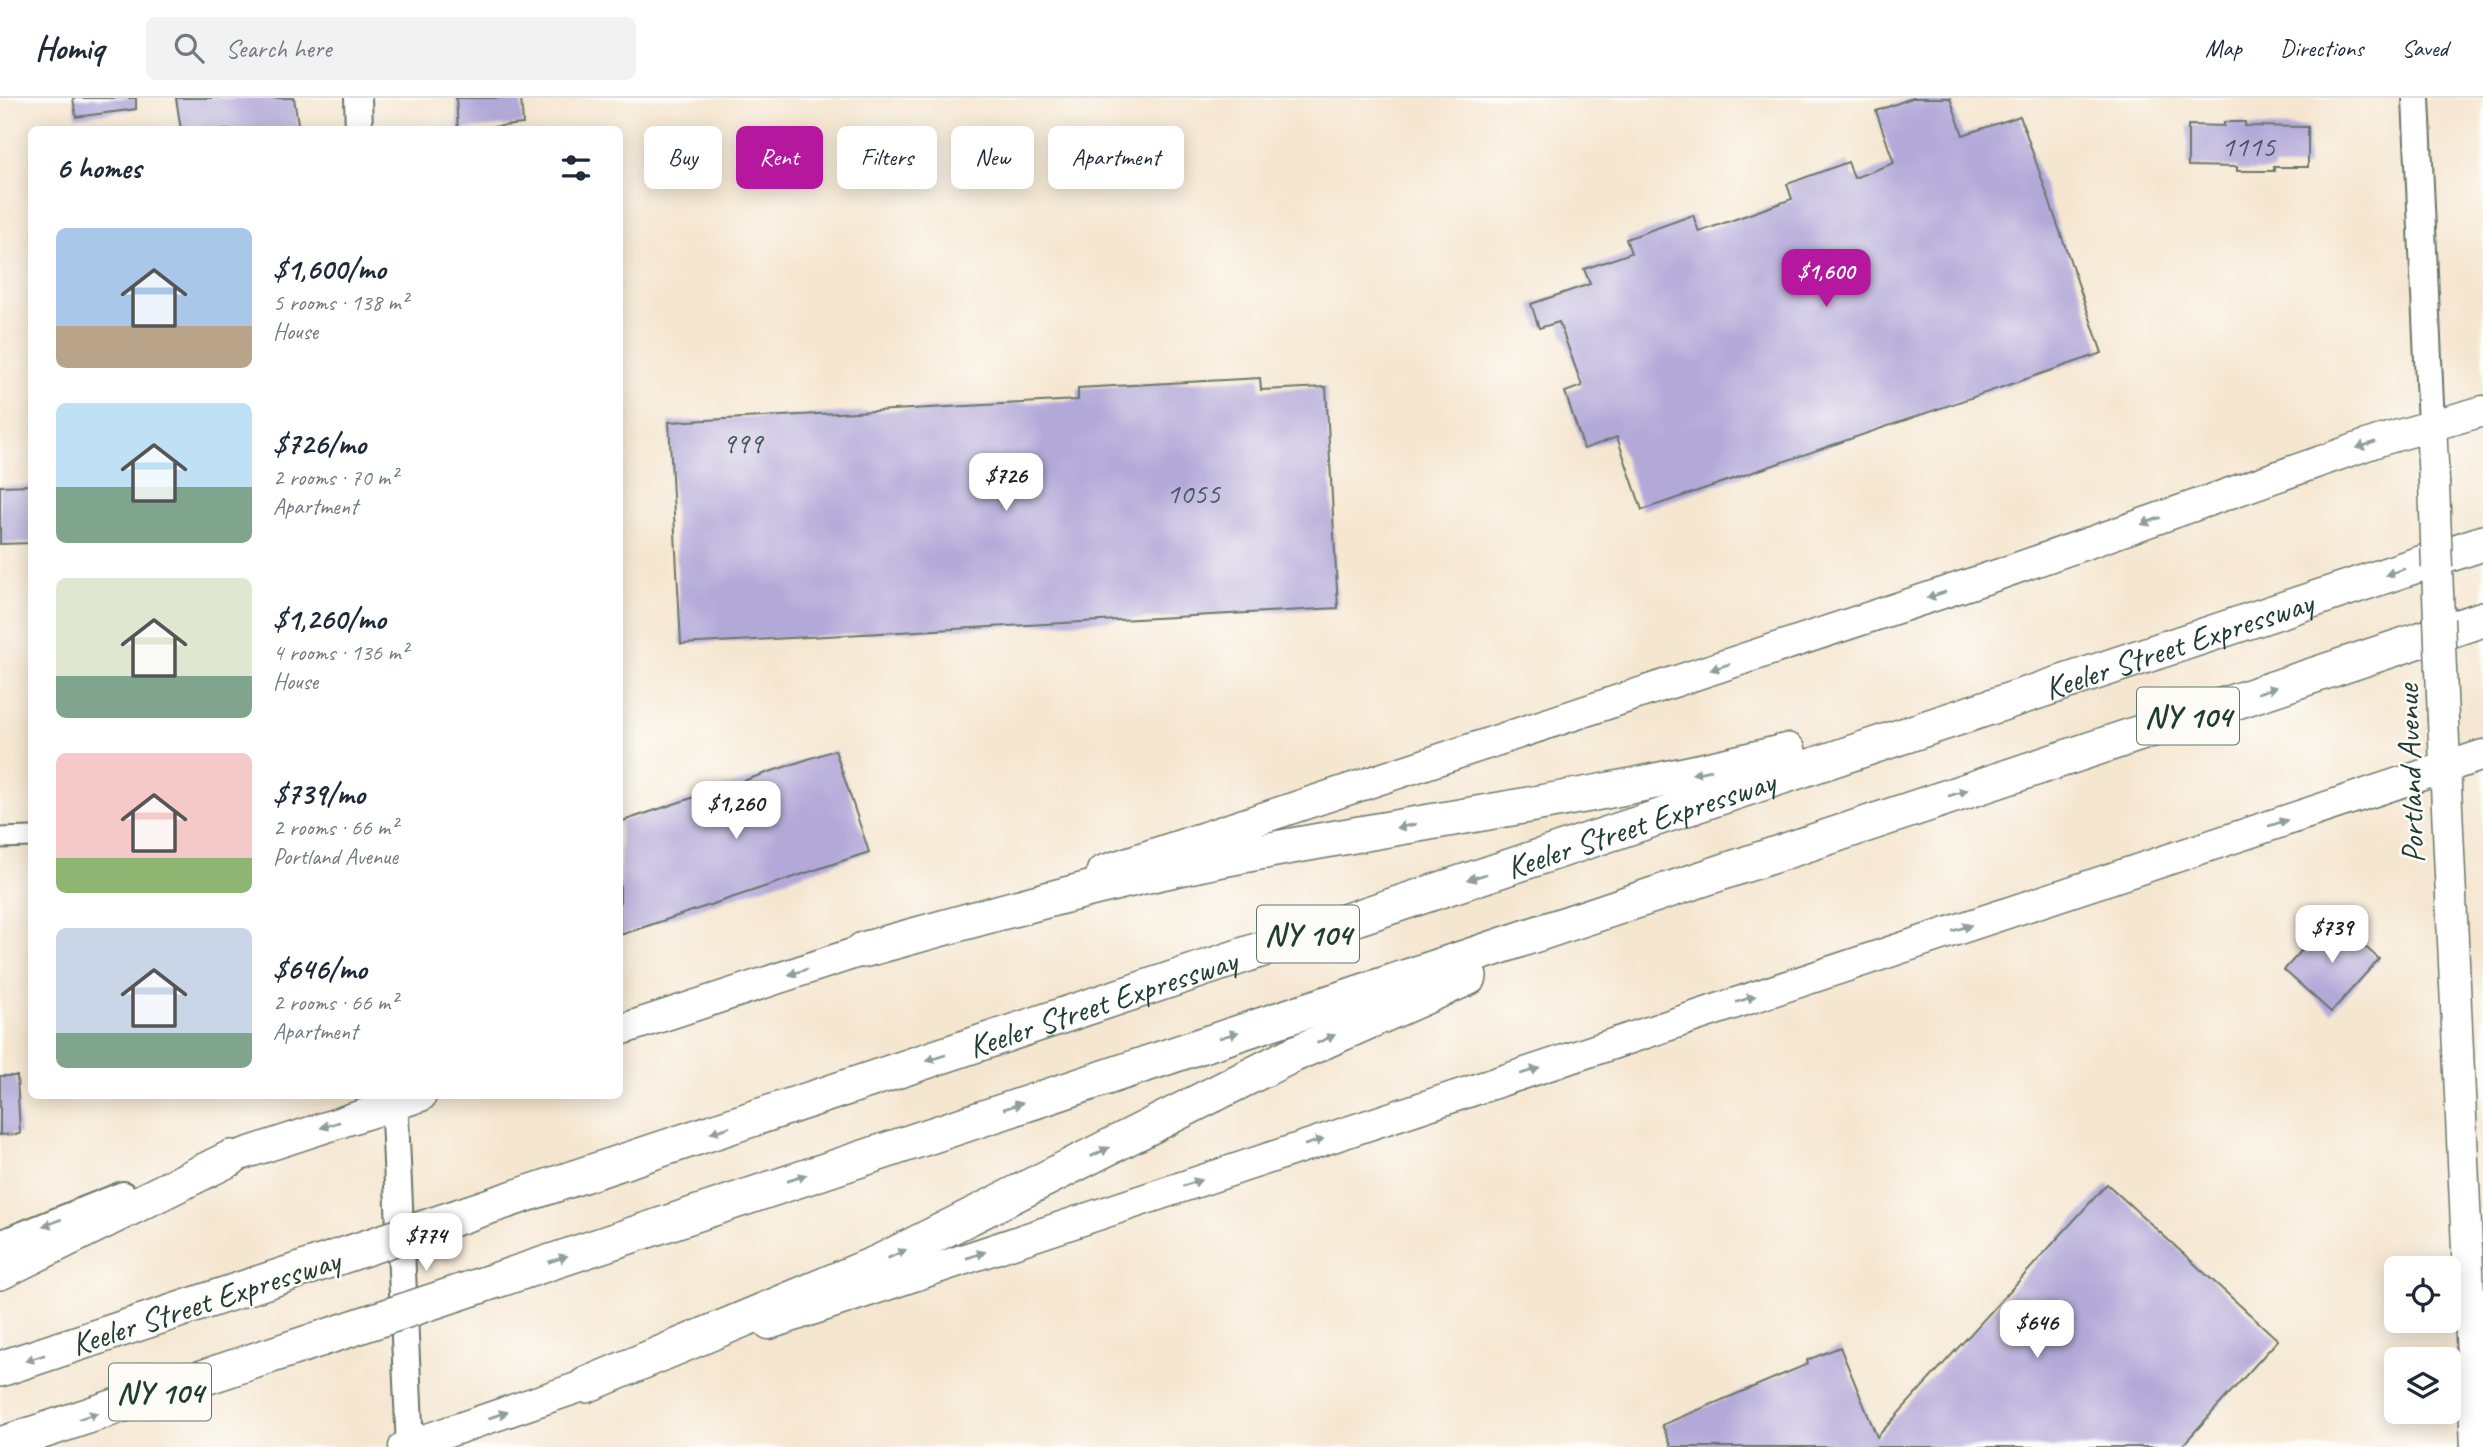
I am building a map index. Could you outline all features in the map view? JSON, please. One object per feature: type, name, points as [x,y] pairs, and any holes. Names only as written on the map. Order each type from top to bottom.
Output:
[{"type":"highway","name":"Keeler Street Expressway","points":[[0,1369],[2483,543]]},
{"type":"highway","name":"NY 104","points":[[0,1445],[864,1155],[2483,619]]},
{"type":"highway","points":[[863,950],[1059,897],[1194,865],[1728,766],[2123,662]]},
{"type":"highway","points":[[586,1385],[880,1262],[1292,1055],[1388,1011],[1530,952],[1893,815]]},
{"type":"highway","points":[[0,1272],[231,1158]]},
{"type":"main road","points":[[358,98],[359,126]]},
{"type":"main road","name":"Portland Avenue","points":[[2416,98],[2476,1447]]},
{"type":"main road","points":[[623,1029],[2000,574],[2340,454],[2483,411]]},
{"type":"main road","points":[[403,1099],[408,1446],[2483,755]]},
{"type":"main road","points":[[0,1244],[81,1211],[400,1099]]},
{"type":"street","points":[[0,838],[28,837]]},
{"type":"building","points":[[73,98],[136,98],[136,109],[76,117]]},
{"type":"building","points":[[176,98],[294,98],[298,126],[180,126]]},
{"type":"building","points":[[456,98],[521,98],[523,124],[458,126]]},
{"type":"building","points":[[1912,98],[1950,98],[1963,135],[2020,116],[2102,353],[1642,510],[1617,437],[1584,449],[1565,392],[1582,386],[1559,322],[1539,328],[1531,304],[1590,284],[1584,269],[1631,253],[1626,239],[1693,215],[1699,232],[1792,199],[1787,184],[1848,162],[1854,178],[1894,163],[1876,111]]},
{"type":"building","points":[[2224,122],[2245,122],[2245,126],[2308,127],[2308,167],[2237,171],[2237,167],[2188,166],[2188,125],[2224,126]]},
{"type":"building","points":[[1260,378],[1261,390],[1326,387],[1338,608],[681,644],[669,422],[1078,400],[1078,388]]},
{"type":"building","points":[[28,485],[28,543],[0,544],[0,486]]},
{"type":"building","points":[[835,750],[869,852],[623,934],[623,821]]},
{"type":"building","points":[[2332,917],[2379,959],[2331,1012],[2284,970]]},
{"type":"building","points":[[0,1076],[17,1076],[20,1134],[0,1135]]},
{"type":"building","points":[[2107,1184],[2278,1340],[2181,1447],[1672,1447],[1662,1425],[1808,1364],[1807,1360],[1840,1347],[1877,1437]]}]
